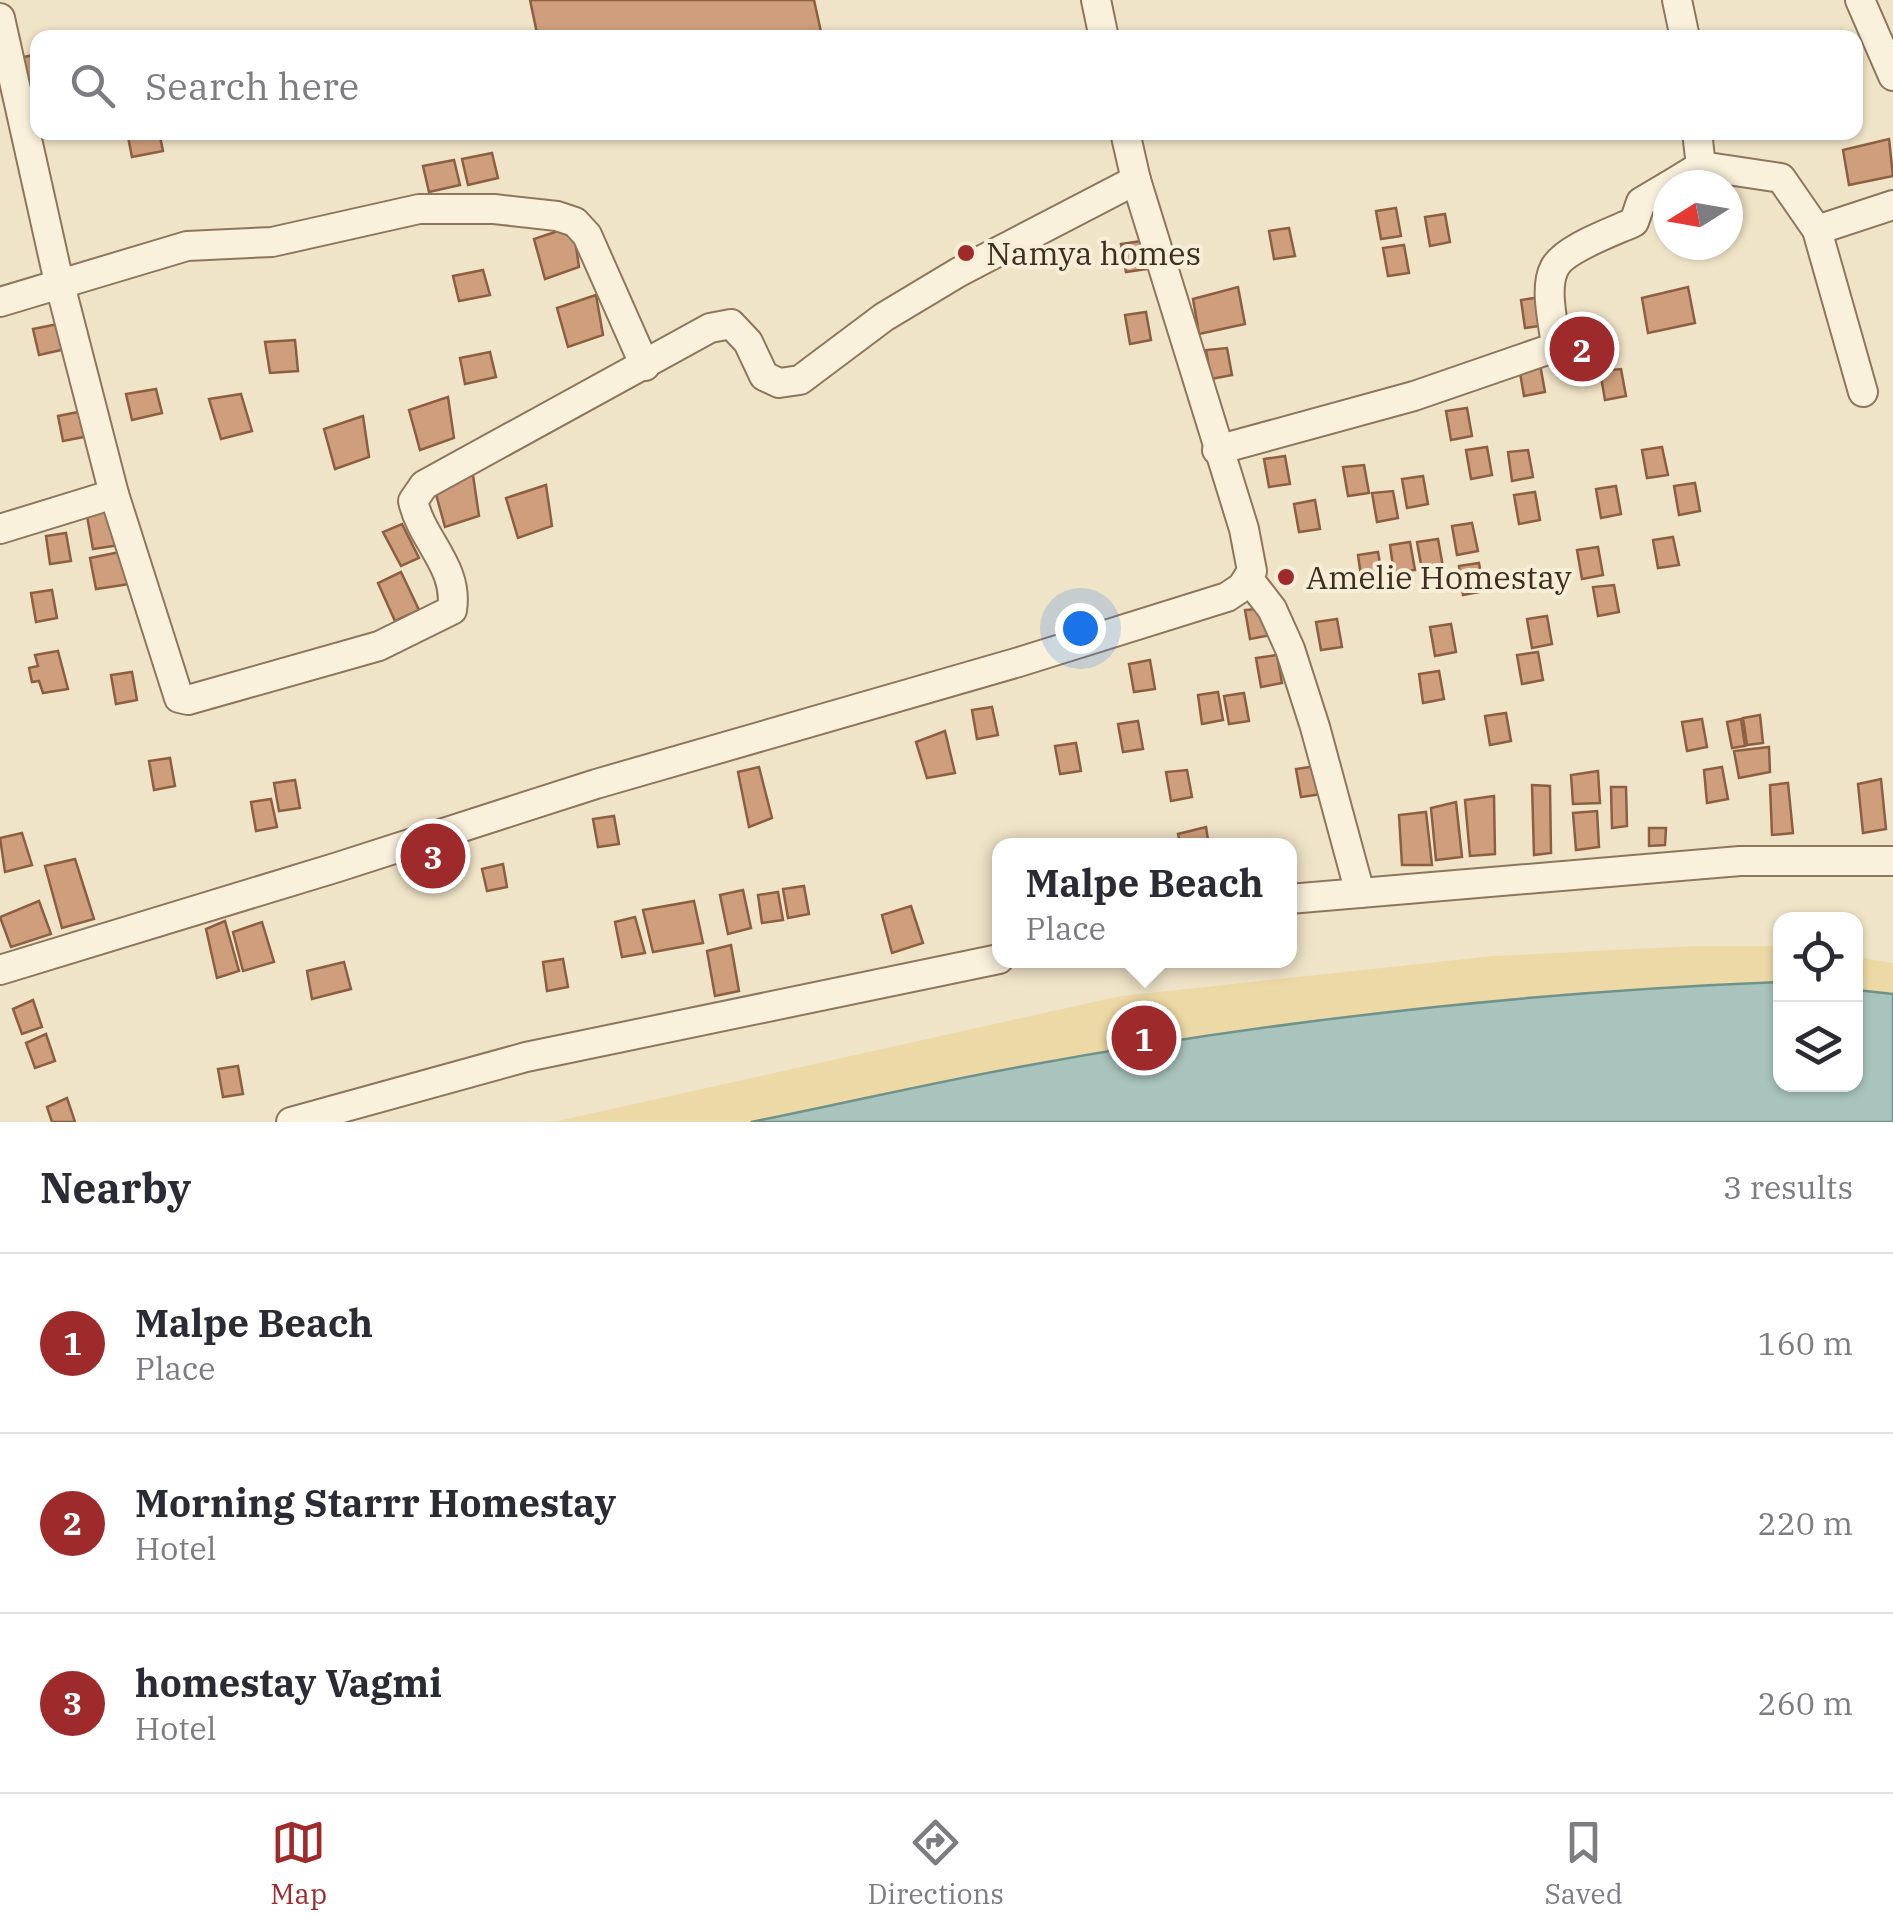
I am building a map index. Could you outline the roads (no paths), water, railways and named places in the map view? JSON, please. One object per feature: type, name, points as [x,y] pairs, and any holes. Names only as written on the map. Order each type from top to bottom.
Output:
[{"type":"street","points":[[1096,0],[1102,30]]},
{"type":"street","points":[[1676,0],[1683,30]]},
{"type":"street","points":[[1860,0],[1893,76]]},
{"type":"street","points":[[0,18],[60,284],[114,494],[179,698],[188,700],[379,646],[452,610],[455,592],[448,571],[417,519],[414,501],[424,485],[710,328],[731,324],[748,342],[764,376],[779,383],[800,380],[884,317],[959,272],[1136,180]]},
{"type":"street","points":[[0,970],[596,784],[1019,662],[1227,597],[1242,587],[1252,570],[1244,530],[1127,140]]},
{"type":"street","points":[[1698,140],[1701,166]]},
{"type":"street","points":[[1695,170],[1701,166],[1781,178],[1816,230],[1864,392]]},
{"type":"street","points":[[1217,450],[1414,396],[1556,347],[1551,299],[1553,270],[1564,256],[1634,222],[1641,202],[1653,195]]},
{"type":"street","points":[[1816,230],[1893,205]]},
{"type":"street","points":[[0,302],[186,246],[272,242],[419,209],[494,209],[557,216],[575,222],[587,235],[645,366]]},
{"type":"street","points":[[0,528],[114,494]]},
{"type":"street","points":[[1248,578],[1272,609],[1290,649],[1360,893]]},
{"type":"street","points":[[1297,899],[1740,861],[1893,861]]},
{"type":"street","points":[[291,1122],[526,1056],[992,960]]},
{"type":"water","points":[[1773,982],[1773,1092],[1863,1092],[1863,991],[1893,994],[1893,1122],[751,1122],[1019,1067],[1208,1036],[1494,1001]]},
{"type":"place","name":"Namya homes","points":[[966,253]]},
{"type":"place","name":"Morning Starrr Homestay","points":[[1582,349]]},
{"type":"place","name":"Amelie Homestay","points":[[1286,577]]},
{"type":"place","name":"homestay Vagmi","points":[[433,856]]},
{"type":"place","name":"Malpe Beach","points":[[1144,1038]]}]
